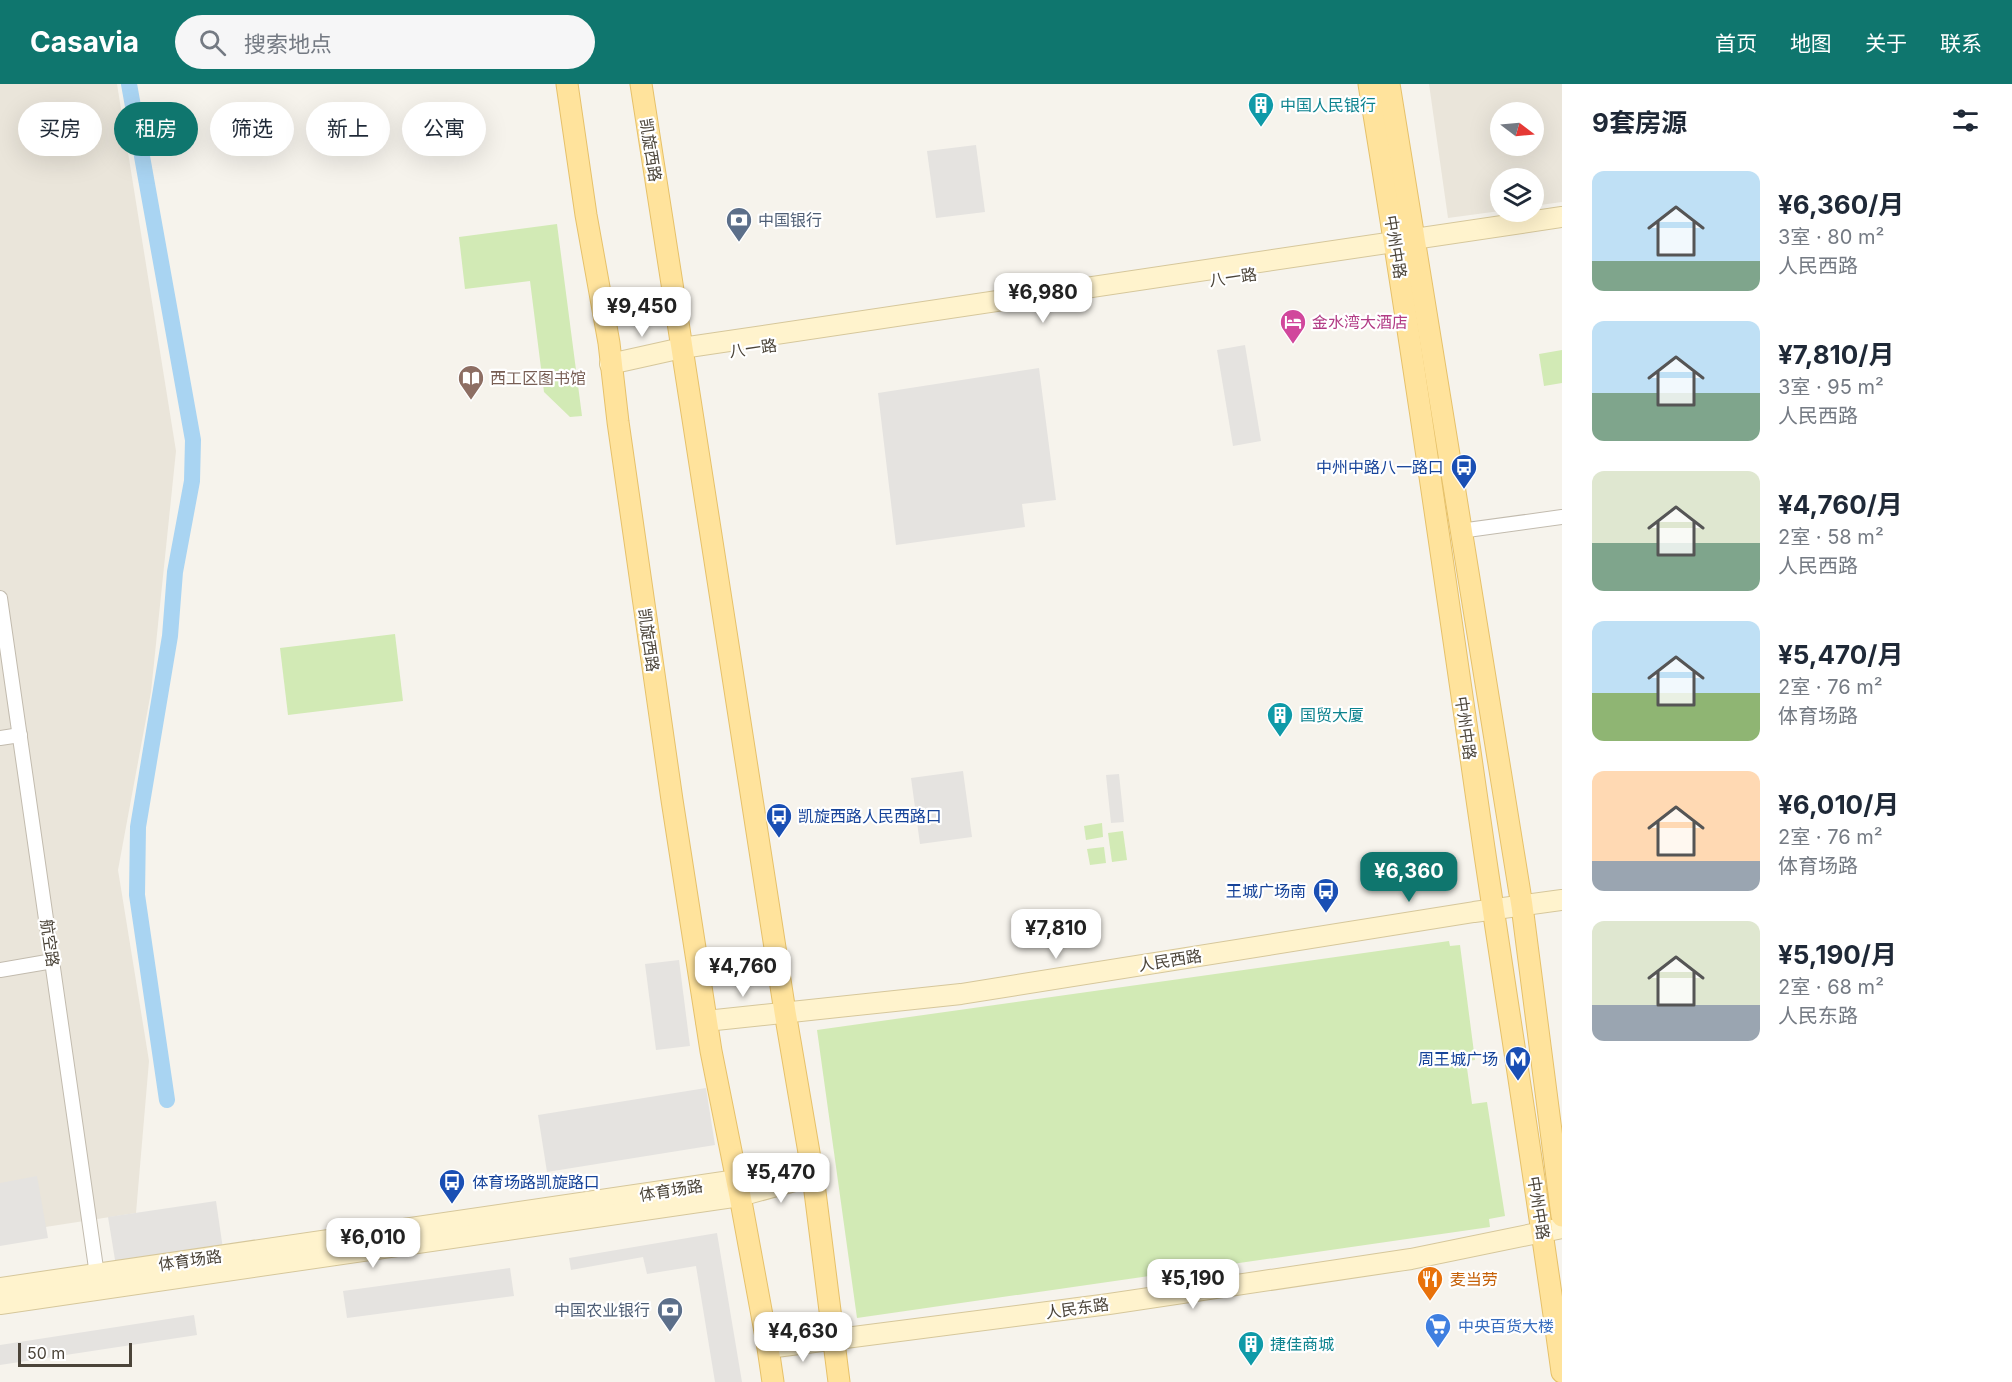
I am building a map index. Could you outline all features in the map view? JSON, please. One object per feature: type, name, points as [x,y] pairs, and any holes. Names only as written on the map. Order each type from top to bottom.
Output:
[{"type":"main road","name":"凯旋西路","points":[[567,84],[586,215],[609,343],[610,364],[672,800],[706,1021],[773,1382]]},
{"type":"main road","name":"凯旋西路","points":[[641,84],[785,1012],[813,1176],[839,1382]]},
{"type":"main road","name":"中州中路","points":[[1369,84],[1406,246],[1460,531],[1522,906],[1562,1216]]},
{"type":"main road","name":"中州中路","points":[[1389,84],[1406,246],[1493,909],[1552,1229],[1562,1372]]},
{"type":"main road","name":"八一路","points":[[1406,246],[1562,217]]},
{"type":"main road","name":"八一路","points":[[610,364],[1406,246],[1562,228]]},
{"type":"main road","name":"人民西路","points":[[706,1021],[961,994],[1562,900]]},
{"type":"main road","name":"体育场路","points":[[0,1288],[98,1281],[813,1176]]},
{"type":"main road","name":"人民东路","points":[[768,1348],[1110,1304],[1411,1259],[1521,1238],[1552,1229]]},
{"type":"main road","name":"体育场路","points":[[0,1304],[98,1281]]},
{"type":"street","points":[[1460,531],[1562,517]]},
{"type":"street","name":"航空路","points":[[0,598],[98,1281]]},
{"type":"street","points":[[0,738],[20,735]]},
{"type":"street","points":[[0,970],[53,961]]},
{"type":"shaded area","points":[[0,84],[117,84],[120,102],[114,102],[114,156],[129,156],[176,451],[151,692],[118,870],[149,1061],[136,1213],[0,1234]]},
{"type":"shaded area","points":[[1429,84],[1562,84],[1562,202],[1544,204],[1544,168],[1490,168],[1490,212],[1448,218]]},
{"type":"shaded area","points":[[976,145],[985,212],[936,218],[927,151]]},
{"type":"shaded area","points":[[1245,345],[1261,441],[1233,446],[1217,350]]},
{"type":"shaded area","points":[[1039,368],[1056,500],[1022,504],[1025,527],[896,545],[878,393]]},
{"type":"shaded area","points":[[963,771],[972,837],[920,844],[911,778]]},
{"type":"shaded area","points":[[1119,774],[1124,822],[1111,823],[1106,775]]},
{"type":"shaded area","points":[[679,960],[690,1046],[656,1050],[645,964]]},
{"type":"shaded area","points":[[706,1088],[715,1145],[547,1172],[538,1115]]},
{"type":"shaded area","points":[[37,1176],[48,1238],[0,1246],[0,1183]]},
{"type":"shaded area","points":[[216,1201],[223,1249],[116,1266],[108,1217]]},
{"type":"shaded area","points":[[717,1233],[742,1382],[715,1382],[696,1266],[647,1274],[643,1257],[571,1270],[569,1258]]},
{"type":"shaded area","points":[[510,1268],[514,1296],[347,1318],[343,1291]]},
{"type":"shaded area","points":[[194,1315],[197,1335],[0,1365],[0,1345]]},
{"type":"green space","points":[[557,224],[582,416],[570,417],[544,392],[530,281],[465,289],[459,237]]},
{"type":"green space","points":[[1562,350],[1562,383],[1544,386],[1539,354]]},
{"type":"green space","points":[[395,634],[403,701],[288,715],[280,648]]},
{"type":"green space","points":[[1102,823],[1103,837],[1086,840],[1084,826]]},
{"type":"green space","points":[[1123,831],[1127,860],[1112,862],[1108,833]]},
{"type":"green space","points":[[1104,847],[1106,863],[1090,865],[1087,849]]},
{"type":"green space","name":"周王城广场","points":[[1449,941],[1450,946],[1460,945],[1475,1060],[1466,1061],[1472,1104],[1487,1102],[1505,1216],[1489,1219],[1490,1227],[857,1318],[817,1030]]},
{"type":"waterway","points":[[129,84],[193,440],[192,481],[175,572],[170,636],[138,827],[137,895],[167,1100]]},
{"type":"place","name":"中国人民银行","points":[[1261,128]]},
{"type":"place","name":"中国银行","points":[[739,243]]},
{"type":"place","name":"金水湾大酒店","points":[[1293,345]]},
{"type":"place","name":"西工区图书馆","points":[[471,401]]},
{"type":"place","name":"中州中路八一路口","points":[[1464,490]]},
{"type":"place","name":"国贸大厦","points":[[1280,738]]},
{"type":"place","name":"凯旋西路人民西路口","points":[[779,839]]},
{"type":"place","name":"王城广场南","points":[[1326,914]]},
{"type":"place","name":"周王城广场","points":[[1518,1082]]},
{"type":"place","name":"体育场路凯旋路口","points":[[452,1205]]},
{"type":"place","name":"麦当劳","points":[[1430,1302]]},
{"type":"place","name":"中国农业银行","points":[[670,1333]]},
{"type":"place","name":"中央百货大楼","points":[[1438,1349]]},
{"type":"place","name":"捷佳商城","points":[[1251,1367]]}]
